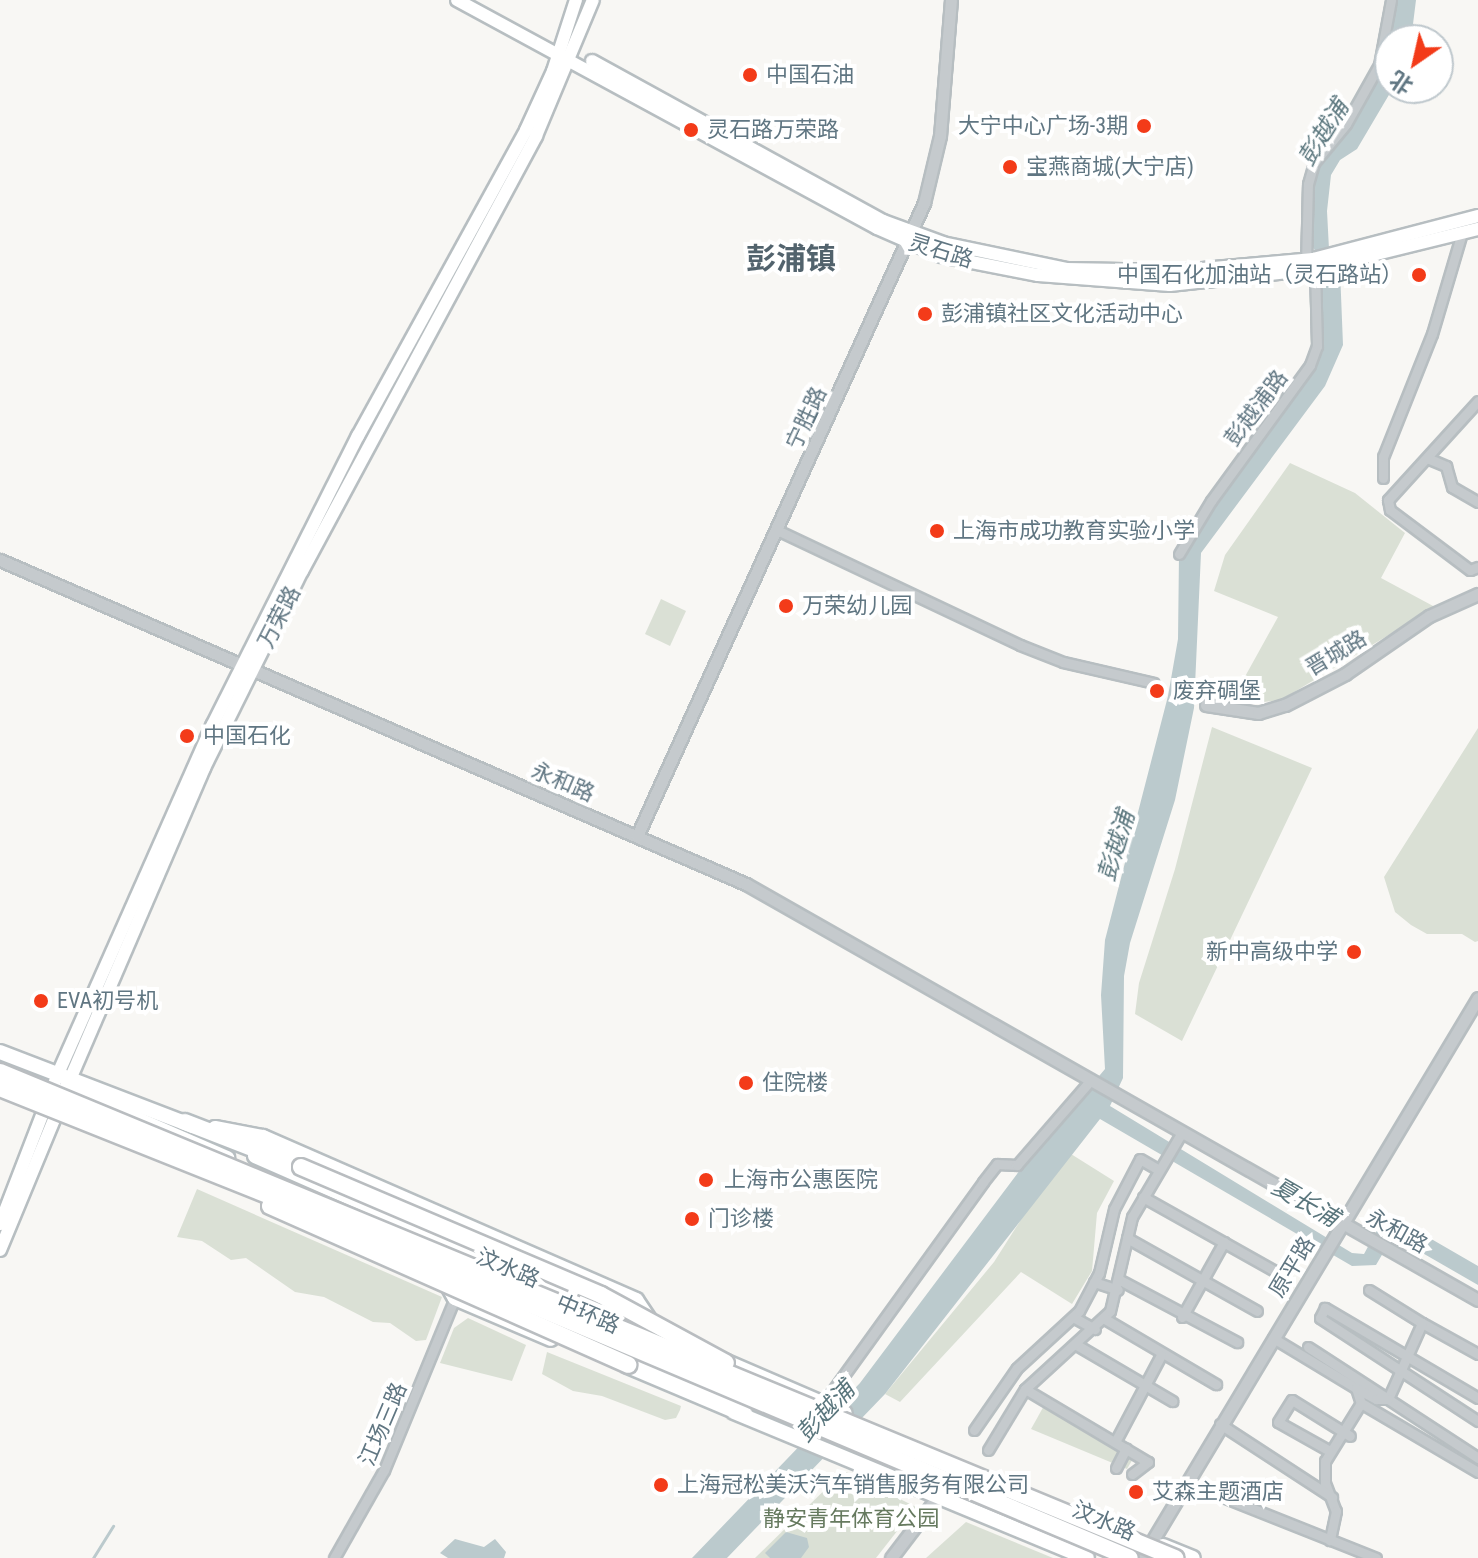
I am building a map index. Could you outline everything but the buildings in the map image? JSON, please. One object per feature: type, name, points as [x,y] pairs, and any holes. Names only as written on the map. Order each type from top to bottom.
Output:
[{"type":"highway","name":"中环路","points":[[0,1072],[764,1383],[1175,1558]]},
{"type":"highway","name":"中环路","points":[[0,1085],[1142,1553]]},
{"type":"highway","points":[[185,1122],[301,1167],[601,1295],[684,1337],[764,1383]]},
{"type":"highway","points":[[198,1167],[347,1245],[627,1360],[744,1414]]},
{"type":"main road","name":"灵石路","points":[[457,0],[566,52]]},
{"type":"main road","name":"灵石路","points":[[471,0],[910,237],[1066,269],[1180,271],[1311,265],[1478,229]]},
{"type":"main road","name":"万荣路","points":[[566,52],[576,0]]},
{"type":"main road","name":"万荣路","points":[[0,1250],[62,1082],[246,668],[358,436],[516,149],[593,0]]},
{"type":"main road","name":"灵石路","points":[[1344,257],[1478,216]]},
{"type":"main road","name":"汶水路","points":[[0,1052],[62,1082],[113,1096],[185,1122],[358,1204],[657,1333],[872,1435],[1142,1553],[1161,1558]]},
{"type":"main road","points":[[0,1062],[62,1082],[85,1097],[734,1379],[820,1410],[872,1435]]},
{"type":"main road","points":[[0,1085],[53,1109],[154,1143],[661,1355],[820,1410]]},
{"type":"main road","name":"汶水路","points":[[0,1095],[53,1109],[445,1280],[455,1298],[705,1405],[744,1414],[1087,1558]]},
{"type":"main road","points":[[85,1097],[113,1096]]},
{"type":"main road","name":"万荣路","points":[[0,1224],[53,1109]]},
{"type":"main road","points":[[163,1116],[198,1145]]},
{"type":"main road","points":[[185,1122],[263,1137],[636,1300],[657,1333]]},
{"type":"main road","points":[[154,1143],[170,1160]]},
{"type":"main road","points":[[340,1171],[358,1204]]},
{"type":"main road","points":[[445,1280],[627,1360],[661,1355]]},
{"type":"main road","points":[[734,1379],[764,1383]]},
{"type":"main road","name":"汶水路","points":[[872,1435],[988,1473],[1142,1553]]},
{"type":"main road","name":"汶水路","points":[[872,1435],[1142,1553],[1193,1558]]},
{"type":"main road","points":[[988,1473],[1018,1498]]},
{"type":"street","name":"宁胜路","points":[[637,836],[910,237],[940,136],[951,0]]},
{"type":"street","name":"彭越浦路","points":[[1179,554],[1211,501],[1310,365],[1317,346],[1311,265],[1314,163],[1346,124],[1379,65],[1391,0]]},
{"type":"street","points":[[1383,478],[1387,444],[1432,334],[1462,233]]},
{"type":"street","points":[[1478,401],[1388,500],[1390,510],[1470,570],[1478,567]]},
{"type":"street","points":[[1427,458],[1446,466],[1452,487],[1478,502]]},
{"type":"street","points":[[777,530],[1020,645],[1063,662],[1154,683]]},
{"type":"street","name":"永和路","points":[[0,560],[746,884],[1130,1102],[1179,1136],[1478,1300]]},
{"type":"street","name":"晋城路","points":[[1206,705],[1258,713],[1285,705],[1345,674],[1429,616],[1478,594]]},
{"type":"street","name":"原平路","points":[[1142,1553],[1478,998]]},
{"type":"street","points":[[820,1410],[997,1164],[1017,1165],[1091,1080]]},
{"type":"street","points":[[988,1450],[1025,1389],[1105,1319],[1118,1284],[1127,1238],[1143,1197],[1179,1136]]},
{"type":"street","points":[[974,1430],[999,1388],[1073,1317],[1094,1282],[1114,1209],[1140,1159],[1159,1170]]},
{"type":"street","points":[[1143,1197],[1280,1274]]},
{"type":"street","points":[[1127,1238],[1257,1311]]},
{"type":"street","points":[[1182,1317],[1224,1242]]},
{"type":"street","points":[[1094,1282],[1118,1284],[1237,1342]]},
{"type":"street","points":[[1369,1290],[1478,1354]]},
{"type":"street","name":"江场三路","points":[[334,1558],[384,1470],[455,1298]]},
{"type":"street","points":[[1478,1398],[1325,1308],[1320,1318],[1478,1421]]},
{"type":"street","points":[[1073,1317],[1095,1329]]},
{"type":"street","points":[[1105,1319],[1161,1355],[1216,1384]]},
{"type":"street","points":[[1388,1399],[1422,1323]]},
{"type":"street","points":[[1273,1338],[1376,1399],[1388,1399]]},
{"type":"street","points":[[1075,1344],[1172,1401]]},
{"type":"street","points":[[1308,1347],[1478,1457]]},
{"type":"street","points":[[1115,1442],[1161,1355]]},
{"type":"street","points":[[1356,1388],[1361,1403],[1478,1472]]},
{"type":"street","points":[[1025,1389],[1148,1462],[1132,1474]]},
{"type":"street","points":[[1328,1450],[1278,1422],[1292,1400],[1350,1436]]},
{"type":"street","points":[[1330,1540],[1340,1512],[1325,1483],[1328,1450],[1361,1403]]},
{"type":"street","points":[[1220,1424],[1335,1499]]},
{"type":"street","points":[[1116,1468],[1126,1448]]},
{"type":"street","points":[[891,1558],[939,1495]]},
{"type":"street","points":[[1218,1495],[1376,1558]]},
{"type":"green space","points":[[1290,463],[1355,493],[1405,533],[1381,578],[1435,607],[1281,700],[1239,705],[1242,682],[1278,617],[1214,591],[1225,555]]},
{"type":"green space","points":[[661,599],[686,611],[670,646],[645,634]]},
{"type":"green space","points":[[1212,727],[1312,768],[1182,1041],[1135,1014],[1139,983],[1175,869]]},
{"type":"green space","points":[[1478,728],[1478,941],[1475,942],[1462,934],[1427,934],[1411,925],[1395,912],[1384,877]]},
{"type":"green space","points":[[1071,1154],[1114,1181],[1097,1213],[1092,1271],[1072,1304],[1021,1272],[900,1402],[885,1394],[994,1262],[1038,1193]]},
{"type":"green space","points":[[197,1189],[442,1297],[426,1340],[416,1341],[390,1323],[373,1322],[324,1297],[295,1292],[246,1258],[231,1260],[202,1241],[177,1237]]},
{"type":"green space","points":[[468,1318],[526,1345],[512,1381],[440,1363],[454,1328]]},
{"type":"green space","points":[[547,1352],[681,1406],[680,1410],[676,1418],[665,1420],[602,1396],[573,1391],[542,1374]]},
{"type":"green space","points":[[1045,1404],[1134,1457],[1127,1469],[1031,1429]]},
{"type":"green space","name":"静安青年体育公园","points":[[844,1471],[916,1507],[876,1558],[755,1558]]},
{"type":"green space","points":[[966,1522],[1053,1558],[926,1558]]},
{"type":"shaded area","points":[[1394,0],[1416,0],[1413,24],[1392,24]]},
{"type":"shaded area","points":[[1374,78],[1374,104],[1384,104],[1357,149],[1340,160],[1331,175],[1327,211],[1329,249],[1340,270],[1343,345],[1325,386],[1201,553],[1194,708],[1175,800],[1130,943],[1124,976],[1123,1078],[1110,1106],[1352,1253],[1364,1254],[1383,1219],[1395,1218],[1478,1266],[1478,1285],[1393,1236],[1376,1265],[1352,1266],[1100,1119],[885,1394],[727,1558],[692,1558],[860,1383],[1020,1170],[1105,1069],[1101,995],[1105,940],[1168,696],[1178,639],[1179,554],[1310,365],[1317,346],[1316,252],[1308,240],[1314,173],[1347,129]]},
{"type":"shaded area","points":[[786,1532],[807,1538],[809,1547],[801,1558],[770,1558],[765,1553]]},
{"type":"shaded area","points":[[455,1539],[484,1547],[495,1539],[506,1552],[504,1558],[448,1558],[440,1553]]},
{"type":"waterway","points":[[93,1558],[113,1526]]},
{"type":"place","name":"中国石油","points":[[750,75]]},
{"type":"place","name":"大宁中心广场-3期","points":[[1144,126]]},
{"type":"place","name":"灵石路万荣路","points":[[691,130]]},
{"type":"place","name":"宝燕商城(大宁店)","points":[[1010,167]]},
{"type":"place","name":"中国石化加油站（灵石路站）","points":[[1419,275]]},
{"type":"place","name":"彭浦镇社区文化活动中心","points":[[925,314]]},
{"type":"place","name":"上海市成功教育实验小学","points":[[937,531]]},
{"type":"place","name":"万荣幼儿园","points":[[786,606]]},
{"type":"place","name":"废弃碉堡","points":[[1157,691]]},
{"type":"place","name":"中国石化","points":[[187,736]]},
{"type":"place","name":"新中高级中学","points":[[1354,952]]},
{"type":"place","name":"EVA初号机","points":[[41,1001]]},
{"type":"place","name":"住院楼","points":[[746,1083]]},
{"type":"place","name":"上海市公惠医院","points":[[706,1180]]},
{"type":"place","name":"门诊楼","points":[[692,1219]]},
{"type":"place","name":"上海冠松美沃汽车销售服务有限公司","points":[[661,1485]]},
{"type":"place","name":"艾森主题酒店","points":[[1136,1492]]},
{"type":"district","name":"彭浦镇","points":[[791,259]]},
{"type":"water label","name":"彭越浦","points":[[1324,133]]},
{"type":"water label","name":"彭越浦","points":[[1117,846]]},
{"type":"water label","name":"夏长浦","points":[[1305,1203]]},
{"type":"water label","name":"彭越浦","points":[[826,1412]]}]
